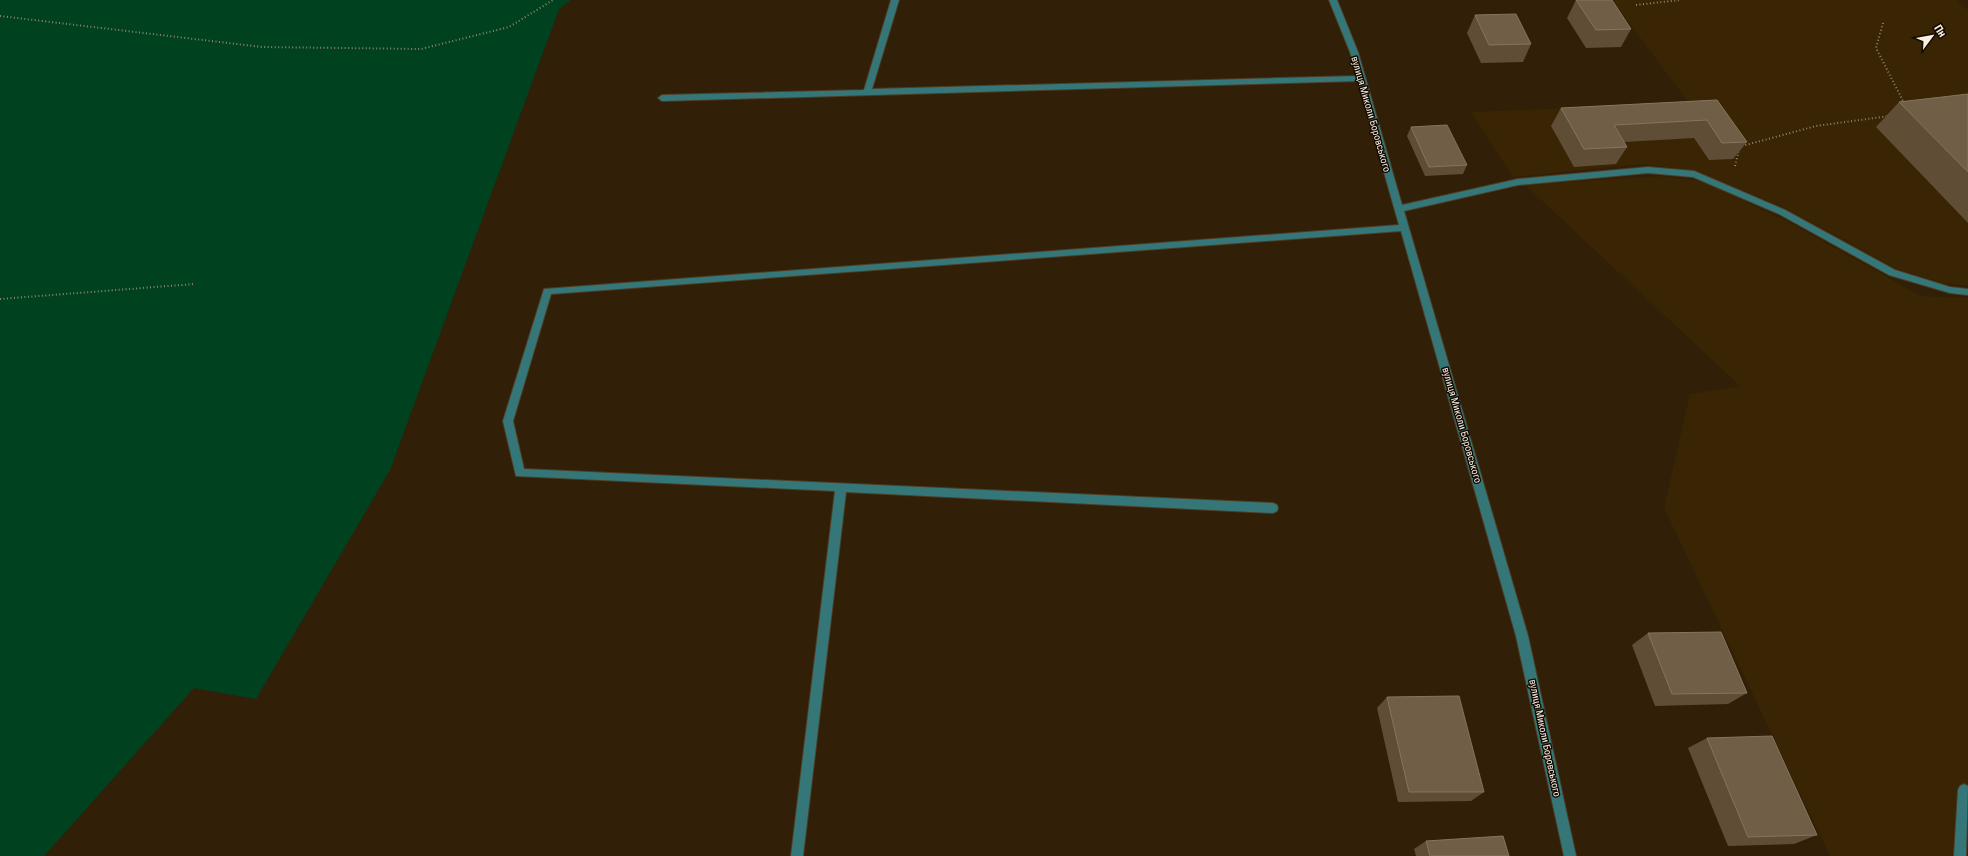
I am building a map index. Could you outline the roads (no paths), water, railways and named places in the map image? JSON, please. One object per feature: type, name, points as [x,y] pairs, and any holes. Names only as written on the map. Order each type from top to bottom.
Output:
[{"type":"street","points":[[867,92],[895,0]]},
{"type":"street","name":"вулиця Миколи Боровського","points":[[1332,0],[1354,52],[1522,636],[1570,856]]},
{"type":"street","points":[[662,98],[1361,78]]},
{"type":"street","points":[[1399,209],[1518,182],[1648,170],[1694,174],[1782,212],[1892,273],[1950,290],[1968,292]]},
{"type":"street","points":[[1273,508],[841,487],[520,474],[508,421],[547,291],[1405,228]]},
{"type":"street","points":[[797,856],[841,487]]},
{"type":"street","points":[[1960,856],[1964,790]]}]
